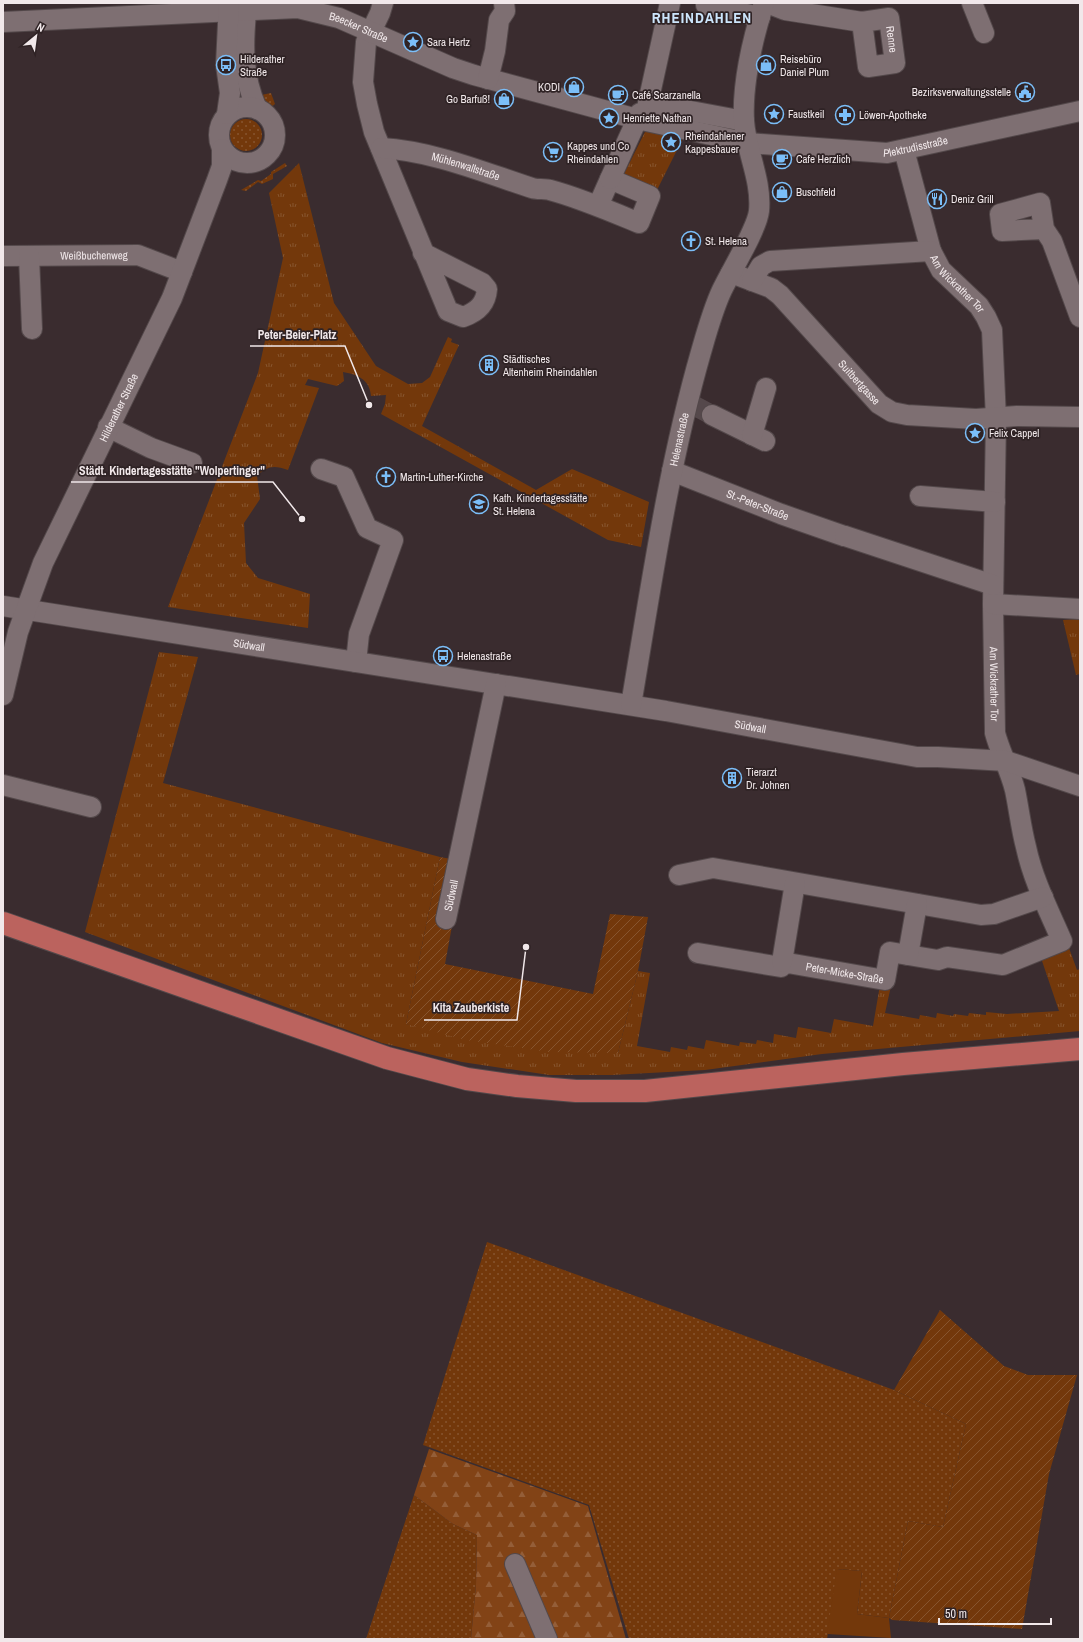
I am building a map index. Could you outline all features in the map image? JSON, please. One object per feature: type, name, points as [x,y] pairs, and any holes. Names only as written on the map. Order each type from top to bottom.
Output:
[{"type":"main road","points":[[3,923],[387,1058],[467,1079],[516,1086],[576,1091],[645,1091],[911,1063],[1080,1049]]},
{"type":"street","points":[[383,3],[380,13],[366,42],[363,82],[374,132],[382,148],[423,253]]},
{"type":"street","points":[[670,3],[648,103],[744,121]]},
{"type":"street","points":[[972,3],[984,33]]},
{"type":"street","points":[[706,5],[785,10],[862,22]]},
{"type":"street","points":[[238,7],[248,88],[271,121],[274,130],[274,139],[267,155],[260,160],[251,163],[240,162],[230,157],[222,148],[219,130],[227,114],[230,93],[226,65],[238,7]]},
{"type":"street","name":"Beecker Straße","points":[[3,22],[238,7],[298,8],[339,18],[453,68],[488,79],[748,143]]},
{"type":"street","points":[[488,79],[495,51],[499,20],[509,8]]},
{"type":"street","name":"Helenastraße","points":[[631,705],[672,471],[698,408],[702,350],[721,292],[751,232],[759,211],[758,192],[744,121],[745,94],[764,8]]},
{"type":"street","points":[[227,114],[236,109],[246,107],[256,99]]},
{"type":"street","name":"Plektrudisstraße","points":[[748,143],[887,153],[1080,111]]},
{"type":"street","points":[[598,206],[639,116]]},
{"type":"street","name":"Hilderather Straße","points":[[3,695],[26,610],[44,564],[108,427],[172,298],[222,166],[222,148]]},
{"type":"street","name":"Mühlenwallstraße","points":[[382,148],[398,149],[458,163],[535,189],[549,190],[598,206],[639,223],[650,196],[610,179]]},
{"type":"street","name":"Am Wickrather Tor","points":[[904,150],[931,251],[941,270],[979,306],[990,323],[992,330],[996,419],[993,595],[995,732],[998,746],[1006,761]]},
{"type":"street","name":"Hilderather Straße","points":[[207,207],[224,184],[251,163]]},
{"type":"street","points":[[206,177],[204,191],[207,207]]},
{"type":"street","points":[[1044,230],[1052,241],[1080,317]]},
{"type":"street","points":[[752,281],[761,266],[770,261],[931,251]]},
{"type":"street","name":"Weißbuchenweg","points":[[3,256],[138,256],[182,272]]},
{"type":"street","points":[[29,256],[32,328]]},
{"type":"street","name":"Suitbertgasse","points":[[730,273],[771,288],[780,295],[879,404],[892,412],[907,415],[996,419]]},
{"type":"street","points":[[698,408],[758,438],[766,388]]},
{"type":"street","points":[[996,419],[1017,416],[1080,417]]},
{"type":"street","points":[[108,427],[151,448],[192,462]]},
{"type":"street","points":[[321,469],[344,477],[367,528],[393,540],[359,634],[356,662]]},
{"type":"street","name":"St.-Peter-Straße","points":[[672,471],[781,514],[844,536],[993,595]]},
{"type":"street","points":[[920,496],[995,502]]},
{"type":"street","points":[[993,595],[1080,609]]},
{"type":"street","name":"Südwall","points":[[3,606],[631,705],[917,757],[1006,761],[1080,786]]},
{"type":"street","name":"Südwall","points":[[446,919],[496,684]]},
{"type":"street","name":"Peter-Micke-Straße","points":[[698,953],[781,967],[782,962],[885,980],[890,952],[938,960],[947,956],[1003,965],[1062,941],[1043,896],[1026,848],[1015,790],[1006,761]]},
{"type":"street","points":[[3,785],[91,808]]},
{"type":"street","points":[[678,875],[713,868],[981,915],[994,914],[1043,896]]},
{"type":"street","points":[[782,962],[796,882]]},
{"type":"street","points":[[908,956],[917,904]]},
{"type":"street","points":[[515,1564],[547,1639]]},
{"type":"green space","points":[[271,93],[275,104],[267,110],[261,95]]},
{"type":"green space","points":[[243,119],[249,119],[259,126],[262,135],[261,141],[255,148],[249,151],[243,151],[233,144],[230,138],[230,132],[237,122]]},
{"type":"green space","points":[[646,130],[684,136],[656,192],[623,176]]},
{"type":"green space","points":[[285,163],[287,166],[273,174],[273,179],[262,184],[258,182],[246,191],[241,190],[258,180],[261,181]]},
{"type":"green space","points":[[299,163],[334,303],[376,366],[408,384],[422,383],[430,377],[448,337],[452,339],[451,342],[459,345],[422,426],[536,490],[572,469],[649,502],[641,547],[608,540],[381,414],[385,404],[386,395],[371,396],[368,385],[362,378],[343,372],[344,381],[337,386],[308,379],[305,385],[319,388],[288,470],[279,467],[271,467],[264,470],[257,476],[260,499],[244,523],[246,563],[258,578],[310,594],[308,628],[168,607],[258,373],[283,258],[269,193]]},
{"type":"green space","points":[[1080,619],[1080,674],[1076,675],[1063,620]]},
{"type":"green space","points":[[159,652],[198,657],[163,783],[440,857],[406,1024],[618,1053],[638,971],[650,973],[637,1046],[670,1052],[671,1047],[687,1050],[688,1046],[704,1049],[706,1040],[739,1046],[740,1042],[756,1044],[757,1040],[773,1043],[774,1034],[796,1038],[798,1027],[831,1033],[834,1019],[873,1026],[880,985],[891,986],[885,1013],[919,1019],[920,1015],[936,1018],[937,1013],[953,1016],[954,1014],[968,1016],[969,1013],[986,1015],[986,1012],[1007,1014],[1059,1011],[1040,955],[1069,948],[1077,970],[1080,969],[1080,1031],[822,1054],[705,1070],[612,1075],[549,1075],[462,1062],[382,1043],[85,932]]},
{"type":"green space","points":[[440,857],[451,859],[437,923],[452,926],[445,964],[593,994],[610,914],[648,917],[638,971],[618,1053],[549,1052],[466,1040],[406,1024]]},
{"type":"green space","points":[[487,1242],[894,1390],[966,1424],[943,1527],[908,1521],[889,1618],[857,1614],[862,1571],[838,1569],[827,1639],[629,1639],[589,1505],[423,1445]]},
{"type":"green space","points":[[940,1310],[1004,1366],[1028,1375],[1077,1375],[1049,1474],[1022,1629],[892,1620],[889,1618],[908,1521],[943,1527],[966,1424],[894,1390]]},
{"type":"green space","points":[[429,1449],[588,1506],[626,1639],[471,1639],[476,1585],[477,1535],[453,1524],[414,1495]]},
{"type":"green space","points":[[414,1495],[453,1524],[477,1535],[476,1585],[471,1639],[366,1639]]},
{"type":"green space","points":[[837,1569],[862,1571],[857,1614],[889,1618],[891,1638],[827,1634]]},
{"type":"tunnel","points":[[695,406],[712,415]]},
{"type":"place","name":"Sara Hertz","points":[[413,42]]},
{"type":"place","name":"Hilderather Straße","points":[[226,65]]},
{"type":"place","name":"Reisebüro Daniel Plum","points":[[766,65]]},
{"type":"place","name":"KODI","points":[[574,87]]},
{"type":"place","name":"Bezirksverwaltungsstelle","points":[[1025,92]]},
{"type":"place","name":"Café Scarzanella","points":[[618,95]]},
{"type":"place","name":"Go Barfuß!","points":[[504,99]]},
{"type":"place","name":"Faustkeil","points":[[774,114]]},
{"type":"place","name":"Löwen-Apotheke","points":[[845,115]]},
{"type":"place","name":"Henriette Nathan","points":[[609,118]]},
{"type":"place","name":"Rheindahlener Kappesbauer","points":[[671,142]]},
{"type":"place","name":"Kappes und Co Rheindahlen","points":[[553,152]]},
{"type":"place","name":"Cafe Herzlich","points":[[782,159]]},
{"type":"place","name":"Buschfeld","points":[[782,192]]},
{"type":"place","name":"Deniz Grill","points":[[937,199]]},
{"type":"place","name":"St. Helena","points":[[691,241]]},
{"type":"place","name":"Städtisches Altenheim Rheindahlen","points":[[489,365]]},
{"type":"place","name":"Peter-Beier-Platz","points":[[369,405]]},
{"type":"place","name":"Felix Cappel","points":[[975,433]]},
{"type":"place","name":"Martin-Luther-Kirche","points":[[386,477]]},
{"type":"place","name":"Kath. Kindertagesstätte St. Helena","points":[[479,504]]},
{"type":"place","name":"Städt. Kindertagesstätte \"Wolpertinger\"","points":[[302,519]]},
{"type":"place","name":"Helenastraße","points":[[443,656]]},
{"type":"place","name":"Tierarzt Dr. Johnen","points":[[732,778]]},
{"type":"place","name":"Kita Zauberkiste","points":[[526,947]]},
{"type":"district","name":"RHEINDAHLEN","points":[[702,17]]}]
